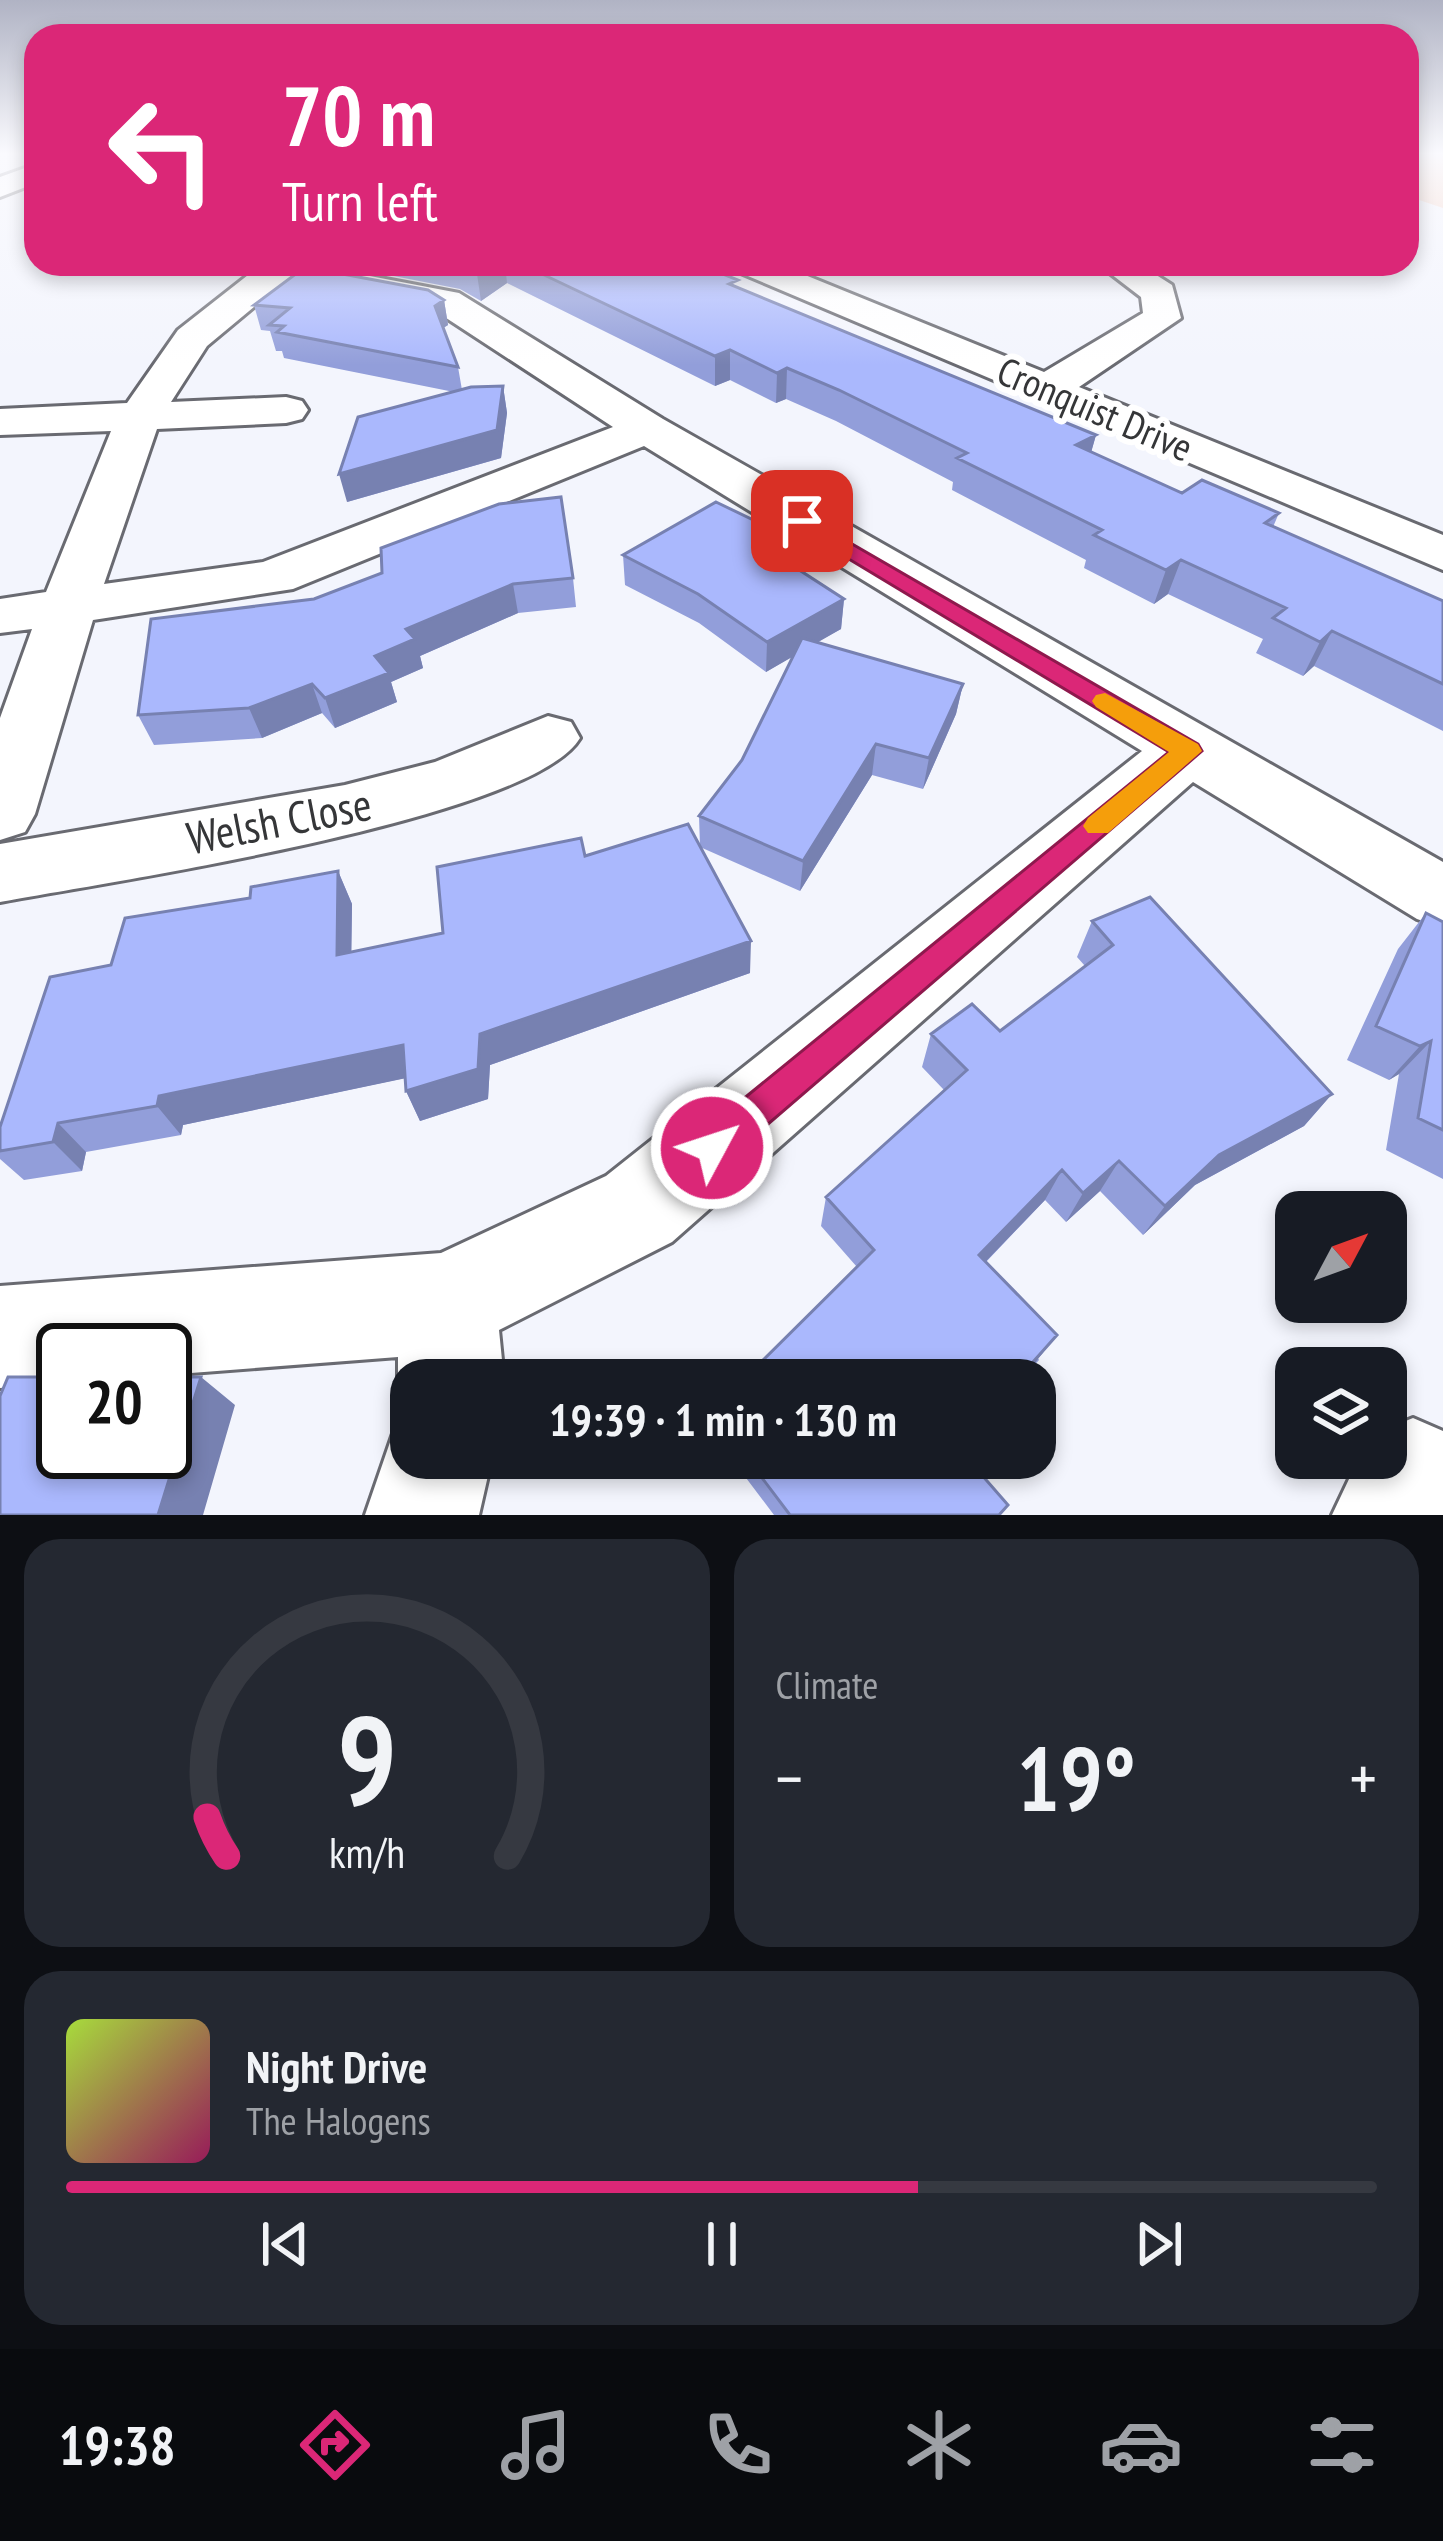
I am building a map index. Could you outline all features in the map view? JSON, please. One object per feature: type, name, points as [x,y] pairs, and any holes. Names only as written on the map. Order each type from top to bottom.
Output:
[{"type":"main road","points":[[0,814],[68,608],[138,419],[192,338],[268,276]]},
{"type":"main road","points":[[326,276],[446,302],[647,429],[1443,898]]},
{"type":"main road","name":"Cronquist Drive","points":[[777,276],[1443,554]]},
{"type":"main road","points":[[1046,389],[1162,318],[1159,293],[1133,276]]},
{"type":"main road","points":[[0,422],[286,410]]},
{"type":"main road","points":[[0,616],[274,577],[647,429]]},
{"type":"main road","name":"Welsh Close","points":[[0,873],[345,811],[452,782],[548,737]]},
{"type":"main road","points":[[0,1336],[448,1342],[638,1209],[1188,751]]},
{"type":"main road","points":[[422,1515],[431,1479]]},
{"type":"building","points":[[293,276],[353,276],[428,290],[444,300],[435,306],[458,367],[277,332],[284,326],[269,325],[290,308],[254,305]]},
{"type":"building","points":[[546,276],[728,276],[738,280],[729,284],[1096,435],[1076,445],[1182,493],[1202,480],[1279,513],[1265,523],[1443,601],[1443,684],[1332,631],[1320,642],[1273,618],[1286,608],[1181,560],[1166,570],[1094,535],[1102,530],[957,458],[967,453],[839,390],[787,368],[777,373],[730,350],[715,356]]},
{"type":"building","points":[[503,386],[497,430],[339,474],[358,417],[471,387]]},
{"type":"building","points":[[561,497],[573,578],[513,584],[406,629],[415,639],[375,656],[389,673],[325,698],[312,684],[249,708],[138,715],[151,619],[314,599],[382,573],[381,548],[499,504]]},
{"type":"building","points":[[716,502],[774,530],[756,542],[844,599],[767,642],[698,594],[623,555]]},
{"type":"building","points":[[802,638],[963,684],[929,758],[876,744],[803,861],[699,816],[742,760]]},
{"type":"building","points":[[688,824],[751,941],[480,1034],[478,1069],[406,1091],[403,1045],[159,1096],[157,1106],[58,1123],[53,1142],[0,1151],[0,1127],[50,977],[111,965],[125,918],[250,898],[251,887],[338,871],[337,955],[443,933],[437,867],[581,838],[585,856]]},
{"type":"building","points":[[1150,897],[1332,1094],[1219,1155],[1165,1206],[1119,1161],[1083,1193],[1062,1170],[979,1255],[1057,1335],[1036,1359],[764,1359],[874,1250],[826,1197],[967,1070],[931,1034],[972,1004],[1000,1031],[1113,945],[1092,921]]},
{"type":"building","points":[[1426,913],[1443,922],[1443,1130],[1418,1118],[1431,1041],[1420,1046],[1376,1026]]},
{"type":"building","points":[[8,1377],[36,1377],[36,1479],[169,1479],[158,1515],[0,1515],[0,1396]]},
{"type":"building","points":[[192,1377],[201,1377],[192,1406]]},
{"type":"building","points":[[763,1479],[985,1479],[1008,1505],[999,1515],[790,1515]]},
{"type":"slow traffic","points":[[1098,826],[1188,751],[1105,701]]},
{"type":"route","points":[[712,1148],[1188,751],[802,521]]}]
